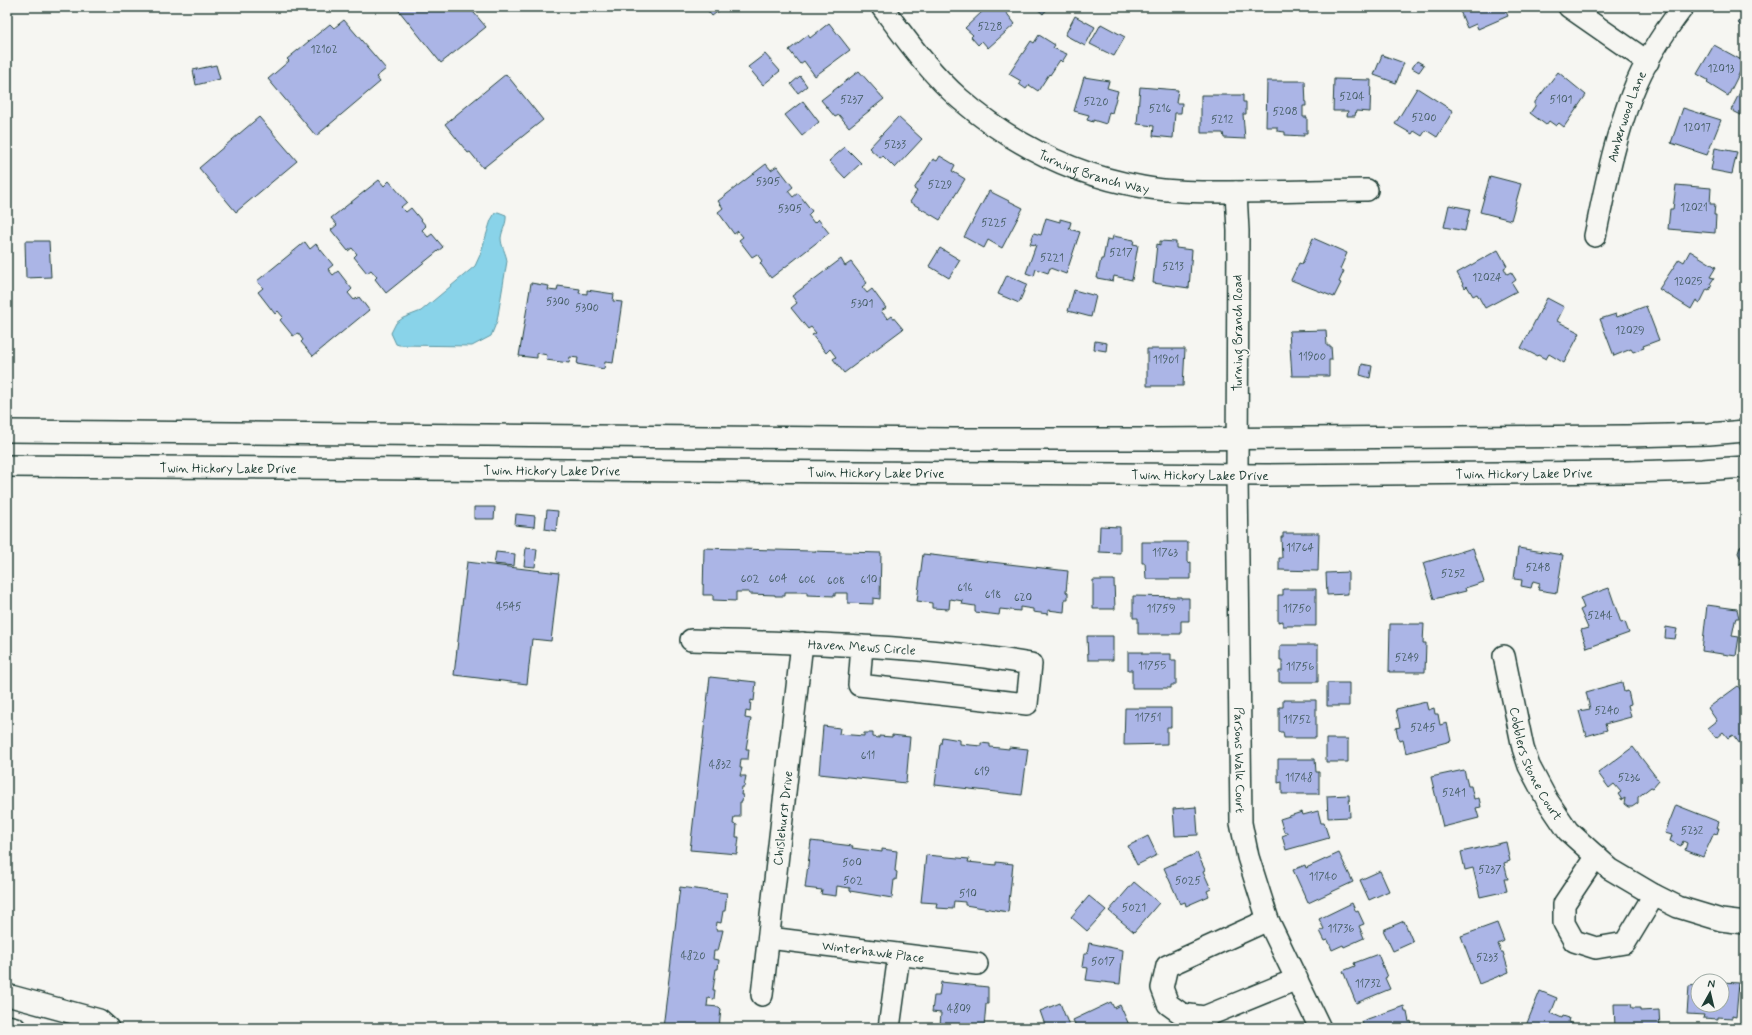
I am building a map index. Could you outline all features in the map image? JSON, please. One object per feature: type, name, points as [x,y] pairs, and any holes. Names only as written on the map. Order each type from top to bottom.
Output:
[{"type":"street","name":"Turning Branch Way","points":[[882,7],[918,55],[959,98],[998,130],[1031,150],[1065,165],[1101,178],[1144,188],[1182,192],[1367,190]]},
{"type":"street","points":[[1569,7],[1648,62]]},
{"type":"street","name":"Amberwood Lane","points":[[1595,236],[1609,168],[1632,94],[1669,25],[1682,7]]},
{"type":"street","name":"Turning Branch Road","points":[[1236,192],[1238,231],[1237,475]]},
{"type":"street","points":[[7,431],[953,439],[1237,439],[1627,436],[1709,434],[1745,431]]},
{"type":"street","name":"Twin Hickory Lake Drive","points":[[7,466],[1237,475],[1628,472],[1745,467]]},
{"type":"street","name":"Parsons Walk Court","points":[[1237,475],[1240,793],[1242,823],[1248,857],[1268,920],[1320,1028]]},
{"type":"street","name":"Haven Mews Circle","points":[[691,640],[802,643],[862,646],[932,650],[1031,664],[1027,704],[859,685],[862,646]]},
{"type":"street","name":"Chislehurst Drive","points":[[762,995],[802,643]]},
{"type":"street","name":"Cobblers Stone Court","points":[[1504,656],[1523,748],[1529,766],[1547,800],[1568,831],[1610,869],[1654,895],[1678,907],[1721,920],[1745,923]]},
{"type":"street","points":[[1596,856],[1564,904],[1564,923],[1574,941],[1596,948],[1625,943],[1654,895]]},
{"type":"street","points":[[1268,920],[1167,966],[1162,988],[1168,1004],[1182,1014],[1204,1016],[1297,979]]},
{"type":"street","name":"Winterhawk Place","points":[[769,938],[977,964]]},
{"type":"street","points":[[889,1028],[899,955]]},
{"type":"street","points":[[7,995],[99,1020],[108,1028]]},
{"type":"street","points":[[7,1026],[15,1028]]},
{"type":"water","points":[[498,212],[506,215],[506,221],[501,238],[507,261],[497,321],[491,336],[472,346],[396,344],[391,333],[396,323],[403,318],[421,311],[475,266],[491,220],[495,213]]},
{"type":"building","points":[[396,7],[469,7],[486,27],[441,63]]},
{"type":"building","points":[[705,7],[724,7],[712,16]]},
{"type":"building","points":[[985,7],[993,7],[996,10],[1002,7],[1015,24],[988,48],[982,41],[978,45],[971,37],[973,35],[965,28],[984,10],[983,9]]},
{"type":"building","points":[[1035,7],[1049,7],[1043,14]]},
{"type":"building","points":[[1469,7],[1504,7],[1508,16],[1478,29],[1476,24],[1467,28],[1460,11]]},
{"type":"building","points":[[1745,15],[1745,30],[1738,23]]},
{"type":"building","points":[[1075,16],[1095,27],[1085,46],[1065,35]]},
{"type":"building","points":[[344,20],[386,69],[376,77],[380,82],[316,136],[268,79],[289,61],[287,59],[330,24],[334,28]]},
{"type":"building","points":[[829,23],[850,50],[815,76],[804,61],[800,64],[789,50],[808,35],[810,38]]},
{"type":"building","points":[[1101,24],[1125,37],[1114,56],[1090,44]]},
{"type":"building","points":[[1039,35],[1055,45],[1053,48],[1067,54],[1062,62],[1060,60],[1050,75],[1049,74],[1038,91],[1029,85],[1026,89],[1019,84],[1021,81],[1009,74],[1031,41],[1034,43]]},
{"type":"building","points":[[1714,45],[1745,62],[1728,96],[1707,83],[1708,80],[1697,74]]},
{"type":"building","points":[[765,54],[780,71],[763,85],[748,67]]},
{"type":"building","points":[[1382,55],[1404,63],[1396,83],[1374,75]]},
{"type":"building","points":[[1417,61],[1424,65],[1419,72],[1412,68]]},
{"type":"building","points":[[216,65],[220,79],[196,85],[193,70]]},
{"type":"building","points":[[859,71],[884,99],[849,127],[839,115],[835,117],[821,100]]},
{"type":"building","points":[[1558,72],[1586,95],[1564,127],[1559,123],[1556,126],[1549,121],[1546,125],[1530,113],[1535,106],[1535,102]]},
{"type":"building","points":[[506,74],[543,120],[483,168],[470,152],[468,153],[445,124]]},
{"type":"building","points":[[800,76],[807,86],[798,93],[791,84]]},
{"type":"building","points":[[1084,77],[1109,81],[1107,88],[1118,91],[1112,113],[1109,112],[1106,124],[1093,120],[1093,122],[1087,120],[1089,115],[1074,111]]},
{"type":"building","points":[[1334,79],[1371,80],[1370,112],[1356,111],[1355,116],[1347,116],[1348,111],[1333,111]]},
{"type":"building","points":[[1267,81],[1305,81],[1306,106],[1303,106],[1303,117],[1307,117],[1307,133],[1304,133],[1304,136],[1285,135],[1285,132],[1277,131],[1277,127],[1266,127]]},
{"type":"building","points":[[1140,87],[1178,90],[1176,103],[1182,103],[1181,113],[1175,113],[1173,138],[1153,136],[1154,126],[1137,124]]},
{"type":"building","points":[[1417,88],[1453,111],[1437,137],[1426,130],[1422,136],[1414,131],[1412,134],[1395,124]]},
{"type":"building","points":[[1741,90],[1745,92],[1745,117],[1731,110]]},
{"type":"building","points":[[1201,95],[1243,95],[1243,102],[1246,102],[1246,114],[1243,114],[1245,139],[1224,138],[1223,133],[1201,133]]},
{"type":"building","points":[[803,101],[819,122],[802,136],[785,115]]},
{"type":"building","points":[[1683,108],[1721,120],[1707,155],[1671,143]]},
{"type":"building","points":[[259,117],[297,161],[236,212],[199,168]]},
{"type":"building","points":[[898,117],[922,139],[895,168],[883,156],[880,158],[869,148]]},
{"type":"building","points":[[845,147],[861,163],[845,178],[829,161]]},
{"type":"building","points":[[1715,148],[1737,152],[1732,174],[1711,170]]},
{"type":"building","points":[[940,156],[955,165],[952,171],[965,179],[940,220],[910,202],[917,191],[914,189],[933,159],[937,161]]},
{"type":"building","points":[[766,164],[771,170],[777,166],[793,187],[788,191],[793,197],[798,193],[812,211],[808,215],[814,223],[818,219],[829,233],[771,278],[760,263],[762,261],[757,254],[752,257],[739,240],[743,237],[738,231],[734,234],[718,212],[723,208],[718,201]]},
{"type":"building","points":[[1490,176],[1521,184],[1511,220],[1480,212]]},
{"type":"building","points":[[379,180],[384,186],[389,181],[407,202],[401,207],[406,212],[411,208],[426,226],[422,230],[428,237],[432,234],[443,247],[386,293],[375,279],[377,277],[371,270],[367,273],[354,257],[357,254],[352,248],[348,251],[331,230],[337,225],[331,218]]},
{"type":"building","points":[[1676,185],[1711,188],[1710,204],[1715,204],[1714,215],[1716,215],[1715,233],[1668,229],[1670,209],[1673,209]]},
{"type":"building","points":[[989,191],[1023,208],[1002,248],[988,240],[984,248],[964,237]]},
{"type":"building","points":[[1449,205],[1470,209],[1465,231],[1444,227]]},
{"type":"building","points":[[1046,218],[1060,222],[1060,219],[1071,222],[1069,229],[1080,232],[1066,274],[1050,268],[1048,273],[1036,269],[1034,276],[1026,273],[1036,245],[1030,244],[1034,233],[1041,235]]},
{"type":"building","points":[[1113,236],[1134,240],[1133,244],[1138,245],[1132,280],[1114,276],[1113,281],[1097,278],[1107,239],[1112,240]]},
{"type":"building","points":[[1313,238],[1347,253],[1340,269],[1344,271],[1339,282],[1341,283],[1334,297],[1291,280],[1299,263],[1302,264]]},
{"type":"building","points":[[25,241],[49,241],[51,277],[26,278]]},
{"type":"building","points":[[1160,241],[1176,242],[1176,248],[1192,250],[1189,288],[1153,283],[1157,244],[1160,245]]},
{"type":"building","points":[[305,242],[310,249],[316,244],[333,265],[328,269],[333,275],[338,271],[352,289],[348,293],[354,300],[359,297],[369,310],[313,356],[301,342],[303,340],[298,333],[293,336],[280,320],[283,317],[278,311],[275,314],[258,292],[263,288],[257,281]]},
{"type":"building","points":[[940,248],[960,260],[949,278],[929,266]]},
{"type":"building","points":[[1498,250],[1507,266],[1504,268],[1507,274],[1511,272],[1516,280],[1512,283],[1517,291],[1485,308],[1477,294],[1473,296],[1467,286],[1465,288],[1457,273]]},
{"type":"building","points":[[1690,251],[1716,267],[1710,277],[1714,278],[1710,284],[1712,285],[1709,290],[1707,289],[1700,303],[1696,300],[1691,309],[1659,289],[1679,259],[1684,262]]},
{"type":"building","points":[[841,259],[845,266],[851,262],[867,283],[862,287],[867,293],[872,289],[886,308],[881,311],[888,319],[892,316],[903,329],[844,373],[833,359],[836,357],[830,349],[826,353],[812,335],[816,333],[811,327],[808,329],[791,308],[797,303],[792,296]]},
{"type":"building","points":[[1007,275],[1027,284],[1019,303],[998,294]]},
{"type":"building","points":[[531,283],[549,286],[548,290],[557,291],[558,286],[580,289],[579,293],[587,294],[587,290],[614,294],[613,301],[622,302],[613,363],[605,362],[604,369],[577,364],[578,358],[570,357],[569,363],[546,360],[547,355],[537,353],[537,358],[519,356]]},
{"type":"building","points":[[1074,290],[1096,296],[1091,317],[1068,311]]},
{"type":"building","points":[[1547,298],[1564,307],[1557,321],[1580,333],[1564,363],[1549,354],[1546,359],[1521,348]]},
{"type":"building","points":[[1646,306],[1659,340],[1643,346],[1644,348],[1633,352],[1631,349],[1614,356],[1600,319],[1616,314],[1617,317]]},
{"type":"building","points":[[1326,330],[1327,346],[1331,346],[1332,360],[1329,360],[1329,376],[1292,376],[1289,331]]},
{"type":"building","points":[[1095,341],[1107,343],[1106,351],[1094,349]]},
{"type":"building","points":[[1147,349],[1185,349],[1183,386],[1147,386]]},
{"type":"building","points":[[1362,364],[1372,366],[1370,378],[1360,375]]},
{"type":"building","points":[[474,507],[495,507],[494,519],[474,519]]},
{"type":"building","points":[[547,510],[558,511],[556,531],[545,529]]},
{"type":"building","points":[[516,514],[535,516],[534,527],[515,525]]},
{"type":"building","points":[[1100,526],[1120,527],[1120,553],[1099,552]]},
{"type":"building","points":[[1283,533],[1319,533],[1318,571],[1279,570],[1279,558],[1282,558],[1281,537],[1283,537]]},
{"type":"building","points":[[1142,542],[1188,542],[1188,563],[1191,562],[1191,579],[1146,579],[1145,563],[1142,563]]},
{"type":"building","points":[[1745,544],[1745,572],[1740,563],[1742,561],[1738,553],[1740,547]]},
{"type":"building","points":[[526,548],[537,549],[535,567],[524,566]]},
{"type":"building","points":[[704,548],[881,553],[880,599],[873,598],[873,604],[848,603],[848,593],[835,593],[835,596],[807,595],[807,592],[785,592],[785,596],[775,596],[749,594],[749,592],[736,592],[736,601],[713,600],[713,595],[703,595]]},
{"type":"building","points":[[1473,548],[1484,582],[1465,588],[1466,591],[1434,599],[1423,563]]},
{"type":"building","points":[[1518,548],[1563,555],[1557,593],[1538,590],[1540,583],[1533,581],[1531,588],[1521,586],[1522,580],[1514,579]]},
{"type":"building","points":[[496,552],[515,554],[514,566],[494,564]]},
{"type":"building","points":[[923,554],[1068,571],[1066,592],[1068,593],[1068,599],[1065,599],[1064,612],[1048,610],[1048,614],[1033,612],[1033,609],[1020,607],[1020,611],[1000,609],[999,615],[975,612],[975,606],[962,604],[963,601],[950,599],[949,609],[932,608],[932,603],[917,601]]},
{"type":"building","points":[[467,562],[559,573],[551,641],[532,639],[527,684],[454,675]]},
{"type":"building","points":[[1348,572],[1348,594],[1327,595],[1326,573]]},
{"type":"building","points":[[1093,580],[1114,580],[1115,609],[1093,609]]},
{"type":"building","points":[[1609,588],[1621,623],[1625,622],[1629,633],[1587,648],[1581,630],[1588,628],[1580,610],[1584,608],[1580,598]]},
{"type":"building","points":[[1283,589],[1316,589],[1316,626],[1283,626],[1283,621],[1278,622],[1278,595],[1283,595]]},
{"type":"building","points":[[1133,596],[1189,598],[1189,621],[1181,621],[1181,634],[1138,634],[1138,618],[1133,618]]},
{"type":"building","points":[[1707,605],[1737,609],[1739,618],[1736,618],[1732,636],[1739,637],[1736,656],[1702,651]]},
{"type":"building","points":[[1390,624],[1424,624],[1423,643],[1426,643],[1425,672],[1389,672]]},
{"type":"building","points":[[1666,627],[1677,629],[1675,639],[1665,638]]},
{"type":"building","points":[[1087,636],[1113,636],[1113,660],[1088,660]]},
{"type":"building","points":[[1318,645],[1318,682],[1279,682],[1279,671],[1282,671],[1280,646]]},
{"type":"building","points":[[1128,652],[1142,652],[1142,654],[1171,654],[1171,660],[1176,660],[1176,685],[1171,685],[1171,688],[1132,688],[1132,670],[1128,670]]},
{"type":"building","points":[[710,677],[756,682],[754,701],[751,700],[750,712],[746,711],[745,718],[751,719],[746,749],[749,749],[748,759],[741,759],[740,768],[742,768],[740,776],[746,776],[744,787],[742,787],[741,795],[743,795],[742,802],[740,802],[740,817],[734,817],[733,824],[737,825],[736,837],[739,837],[737,854],[690,850]]},
{"type":"building","points":[[1622,682],[1624,692],[1628,691],[1631,704],[1628,705],[1631,717],[1605,724],[1607,730],[1586,736],[1579,711],[1590,709],[1586,692]]},
{"type":"building","points":[[1327,683],[1349,683],[1349,706],[1327,706]]},
{"type":"building","points":[[1738,686],[1745,696],[1745,740],[1740,744],[1733,735],[1728,738],[1723,732],[1716,738],[1708,728],[1717,721],[1708,708]]},
{"type":"building","points":[[1283,700],[1316,700],[1316,738],[1284,738],[1283,732],[1279,732],[1279,707],[1283,707]]},
{"type":"building","points":[[1426,702],[1428,710],[1434,708],[1435,714],[1438,714],[1440,725],[1447,723],[1451,741],[1406,753],[1403,740],[1399,741],[1396,728],[1400,727],[1396,709]]},
{"type":"building","points":[[1125,708],[1171,708],[1171,727],[1167,727],[1167,744],[1124,745]]},
{"type":"building","points":[[823,726],[840,728],[839,734],[864,736],[864,733],[873,733],[873,737],[879,738],[879,736],[892,737],[892,735],[910,737],[906,783],[819,774]]},
{"type":"building","points":[[942,737],[960,740],[960,744],[981,746],[981,743],[990,744],[990,747],[1028,749],[1022,795],[935,785]]},
{"type":"building","points":[[1326,739],[1348,739],[1348,762],[1326,762]]},
{"type":"building","points":[[1633,747],[1659,781],[1653,788],[1651,787],[1638,797],[1638,803],[1632,807],[1628,807],[1624,804],[1625,798],[1622,800],[1618,794],[1621,792],[1614,784],[1609,788],[1598,773]]},
{"type":"building","points":[[1278,759],[1315,759],[1316,772],[1319,772],[1319,794],[1282,794],[1282,782],[1278,783]]},
{"type":"building","points":[[1464,770],[1468,786],[1471,786],[1474,799],[1479,798],[1481,807],[1476,808],[1479,818],[1443,827],[1431,777]]},
{"type":"building","points":[[1349,795],[1350,817],[1328,818],[1327,796]]},
{"type":"building","points":[[1676,805],[1719,822],[1717,834],[1714,833],[1703,857],[1685,850],[1687,843],[1683,841],[1681,846],[1670,841],[1672,835],[1665,833]]},
{"type":"building","points":[[1196,807],[1198,835],[1175,836],[1173,809]]},
{"type":"building","points":[[1318,811],[1321,823],[1324,823],[1329,838],[1286,850],[1282,836],[1287,834],[1287,832],[1284,832],[1280,819],[1302,812],[1303,815]]},
{"type":"building","points":[[1148,836],[1157,855],[1137,865],[1128,846]]},
{"type":"building","points":[[811,841],[853,846],[852,848],[882,852],[882,849],[897,851],[895,871],[897,872],[896,880],[894,880],[892,898],[850,891],[850,888],[837,886],[836,896],[821,894],[822,890],[805,888]]},
{"type":"building","points":[[1506,842],[1510,861],[1504,863],[1508,879],[1504,879],[1507,891],[1480,897],[1473,868],[1465,870],[1461,852]]},
{"type":"building","points":[[1197,853],[1205,870],[1203,871],[1211,889],[1207,891],[1209,896],[1186,906],[1185,902],[1180,904],[1164,868]]},
{"type":"building","points":[[1339,853],[1353,882],[1308,903],[1293,870],[1305,865],[1306,868]]},
{"type":"building","points":[[926,855],[969,859],[968,862],[996,865],[996,862],[1013,864],[1008,912],[965,905],[965,902],[954,901],[953,909],[936,908],[937,903],[921,902]]},
{"type":"building","points":[[1380,871],[1389,891],[1369,900],[1360,880]]},
{"type":"building","points":[[1134,882],[1159,903],[1134,932],[1109,911]]},
{"type":"building","points":[[680,887],[727,893],[725,911],[723,911],[721,923],[717,922],[716,930],[723,930],[718,951],[714,951],[713,959],[719,960],[713,990],[715,990],[714,999],[708,998],[707,1006],[719,1007],[721,1009],[719,1028],[663,1028]]},
{"type":"building","points":[[1089,896],[1106,910],[1087,931],[1071,917]]},
{"type":"building","points":[[1352,903],[1356,912],[1358,911],[1364,924],[1359,926],[1364,938],[1344,947],[1343,945],[1332,950],[1328,940],[1325,941],[1320,931],[1324,929],[1319,919]]},
{"type":"building","points":[[1404,921],[1413,942],[1393,951],[1383,930]]},
{"type":"building","points":[[1497,923],[1504,941],[1498,944],[1501,952],[1503,952],[1509,972],[1479,984],[1461,936]]},
{"type":"building","points":[[1089,943],[1123,950],[1120,984],[1086,980],[1088,968],[1082,967],[1084,954],[1087,954]]},
{"type":"building","points":[[1378,954],[1390,989],[1356,1003],[1343,971],[1355,966],[1354,963]]},
{"type":"building","points":[[941,982],[988,987],[988,1004],[986,1004],[984,1028],[938,1028],[938,1025],[940,1026],[941,1013],[932,1012],[934,996],[939,996]]},
{"type":"building","points":[[1730,982],[1739,983],[1736,1017],[1718,1017],[1718,1019],[1703,1018],[1704,1015],[1687,1014],[1689,986],[1690,1013],[1730,1013]]},
{"type":"building","points":[[1540,991],[1557,998],[1551,1013],[1562,1018],[1563,1016],[1569,1018],[1568,1022],[1580,1028],[1525,1028]]},
{"type":"building","points":[[1111,1002],[1114,1008],[1120,1005],[1130,1027],[1077,1028],[1073,1020]]},
{"type":"building","points":[[1060,1003],[1070,1028],[1046,1028],[1040,1011]]},
{"type":"building","points":[[1614,1004],[1631,1004],[1632,1008],[1640,1008],[1640,1011],[1659,1010],[1660,1028],[1615,1028]]},
{"type":"building","points":[[1404,1006],[1409,1022],[1411,1021],[1413,1028],[1364,1028],[1362,1021]]}]
